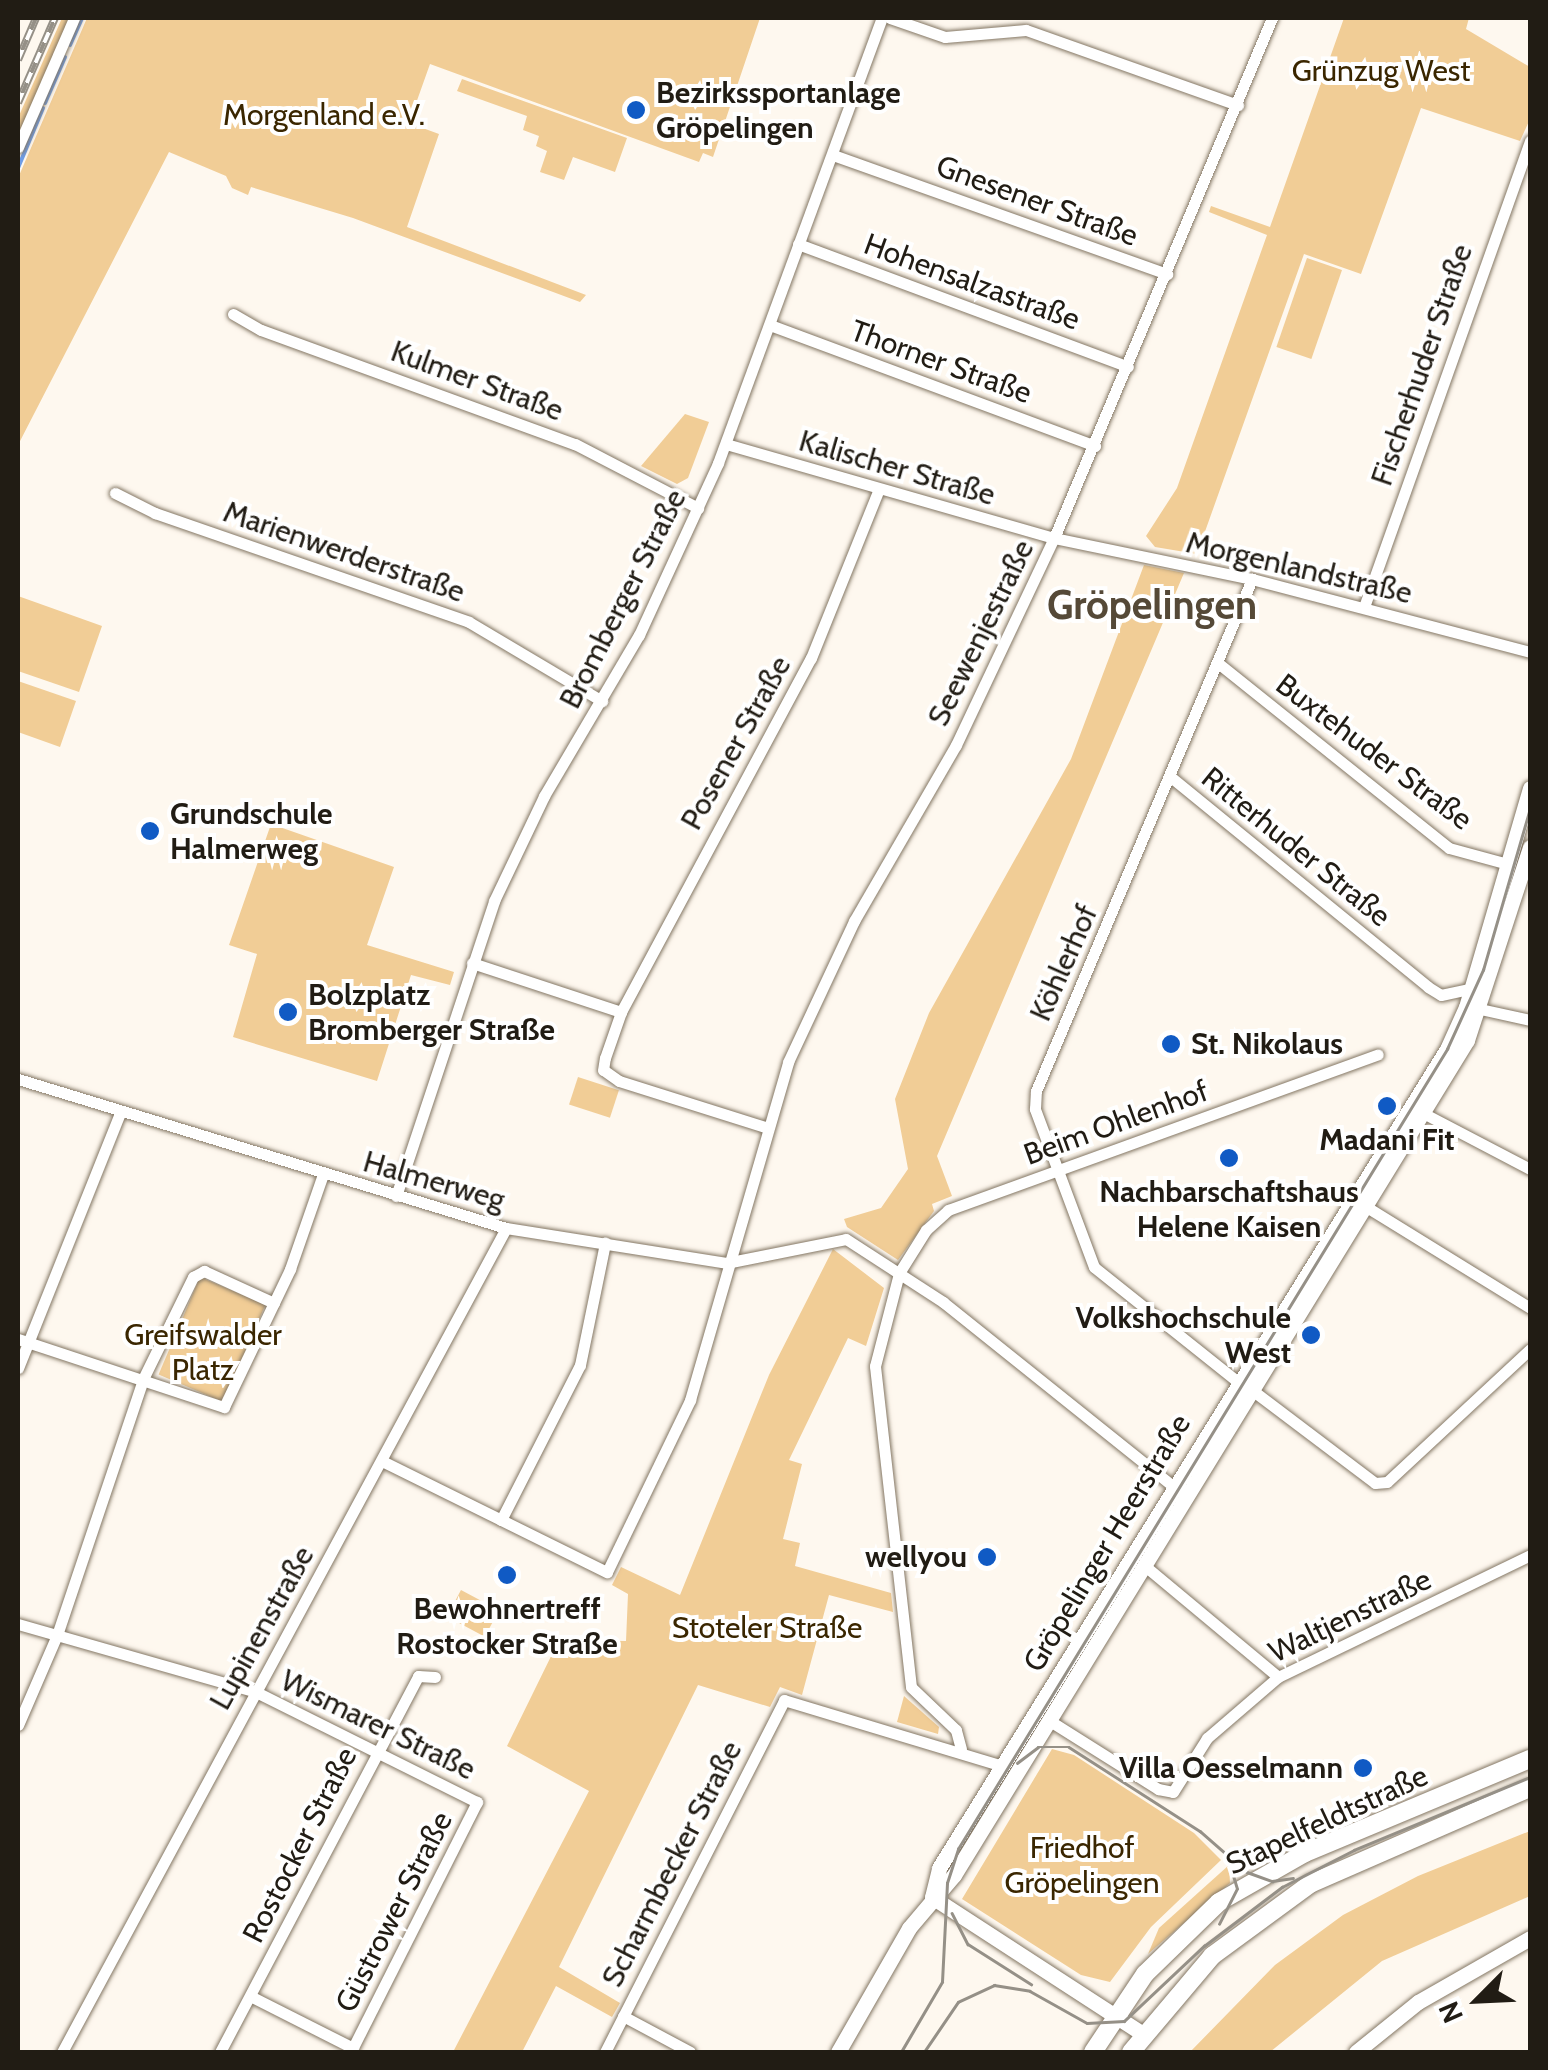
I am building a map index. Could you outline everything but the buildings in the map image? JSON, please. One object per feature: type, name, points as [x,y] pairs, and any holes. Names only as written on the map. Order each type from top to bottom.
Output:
[{"type":"main road","name":"Gröpelinger Heerstraße","points":[[932,1896],[954,1876],[1188,1497],[1245,1386],[1473,1008],[1469,990],[1530,788]]},
{"type":"main road","name":"Gröpelinger Heerstraße","points":[[838,2052],[932,1896],[940,1868],[1172,1486],[1245,1386],[1423,1114],[1473,1008],[1530,847]]},
{"type":"main road","name":"Stapelfeldtstraße","points":[[1093,2052],[1168,1946],[1228,1896],[1304,1854],[1530,1759]]},
{"type":"main road","name":"Stapelfeldtstraße","points":[[1132,2052],[1143,2034],[1212,1956],[1310,1884],[1530,1788]]},
{"type":"main road","points":[[932,1896],[1143,2034]]},
{"type":"main road","points":[[1356,2052],[1444,1984],[1530,1938]]},
{"type":"street","points":[[18,148],[74,18]]},
{"type":"street","name":"Bromberger Straße","points":[[396,1196],[472,964],[542,800],[602,701],[726,444],[882,18]]},
{"type":"street","points":[[890,18],[945,37],[1026,30],[1238,105]]},
{"type":"street","name":"Seewenjestraße","points":[[501,1520],[607,1572],[680,1427],[765,1127],[835,959],[956,745],[1054,538],[1272,18]]},
{"type":"street","name":"Fischerhuder Straße","points":[[1364,607],[1530,141]]},
{"type":"street","name":"Gnesener Straße","points":[[833,155],[1167,274]]},
{"type":"street","name":"Hohensalzastraße","points":[[798,244],[1128,367]]},
{"type":"street","name":"Kulmer Straße","points":[[233,314],[261,330],[575,444],[698,508]]},
{"type":"street","name":"Thorner Straße","points":[[770,325],[1095,446]]},
{"type":"street","name":"Kalischer Straße","points":[[726,444],[878,491],[1054,538]]},
{"type":"street","name":"Posener Straße","points":[[765,1127],[608,1076],[604,1058],[621,1012],[811,658],[878,491]]},
{"type":"street","name":"Marienwerderstraße","points":[[116,492],[154,513],[469,622],[602,701]]},
{"type":"street","name":"Morgenlandstraße","points":[[1054,538],[1252,579],[1530,652]]},
{"type":"street","name":"Ritterhuder Straße","points":[[1252,579],[1172,778],[1428,987],[1440,995],[1469,990]]},
{"type":"street","name":"Buxtehuder Straße","points":[[1218,662],[1449,848],[1508,864]]},
{"type":"street","name":"Köhlerhof","points":[[1172,778],[1036,1091],[1058,1170],[1094,1267],[1375,1483],[1387,1482],[1530,1349]]},
{"type":"street","points":[[472,964],[621,1012]]},
{"type":"street","points":[[1473,1008],[1530,1020]]},
{"type":"street","name":"Beim Ohlenhof","points":[[961,1749],[956,1730],[911,1687],[874,1366],[899,1274],[936,1218],[1378,1054]]},
{"type":"street","name":"Halmerweg","points":[[18,1079],[506,1228],[726,1263],[846,1240],[899,1274]]},
{"type":"street","points":[[18,1368],[23,1341],[121,1110]]},
{"type":"street","points":[[1423,1114],[1530,1168]]},
{"type":"street","points":[[23,1341],[224,1407],[274,1302],[323,1174]]},
{"type":"street","points":[[1365,1206],[1530,1308]]},
{"type":"street","name":"Lupinenstraße","points":[[62,2052],[506,1228]]},
{"type":"street","points":[[382,1461],[501,1520],[580,1365],[605,1244]]},
{"type":"street","points":[[18,1725],[57,1636],[143,1379],[198,1271],[274,1302]]},
{"type":"street","points":[[899,1274],[1188,1497]]},
{"type":"street","name":"Waltjenstraße","points":[[1050,1720],[1158,1790],[1173,1792],[1207,1738],[1278,1677],[1530,1556]]},
{"type":"street","points":[[1145,1566],[1278,1677]]},
{"type":"street","name":"Wismarer Straße","points":[[18,1624],[256,1692],[478,1802]]},
{"type":"street","name":"Rostocker Straße","points":[[220,2052],[418,1676],[435,1677]]},
{"type":"street","name":"Scharmbecker Straße","points":[[606,2052],[784,1700],[961,1749]]},
{"type":"street","points":[[961,1749],[1003,1766]]},
{"type":"street","name":"Güstrower Straße","points":[[250,1996],[353,2048],[478,1802]]},
{"type":"street","points":[[624,2016],[690,2052]]},
{"type":"green space","points":[[62,18],[70,18],[18,136],[18,118]]},
{"type":"green space","name":"Morgenland e.V.","points":[[87,18],[760,18],[713,157],[703,153],[699,162],[430,64],[409,123],[439,134],[407,227],[586,295],[580,302],[353,218],[251,187],[248,195],[232,188],[226,176],[169,152],[18,445],[18,178]]},
{"type":"green space","name":"Grünzug West","points":[[1344,18],[1469,18],[1466,29],[1530,67],[1530,119],[1520,141],[1421,108],[1361,274],[1304,254],[1197,554],[1155,547],[1146,536],[1177,488],[1267,235],[1209,212],[1211,206],[1270,227]]},
{"type":"green space","points":[[462,79],[627,138],[615,172],[573,157],[564,180],[540,172],[547,151],[536,146],[539,136],[523,130],[527,116],[457,91]]},
{"type":"green space","points":[[1307,258],[1342,270],[1311,359],[1276,347]]},
{"type":"green space","points":[[685,414],[709,422],[688,478],[677,484],[641,466]]},
{"type":"green space","points":[[1144,565],[1184,573],[937,1156],[952,1196],[932,1204],[934,1211],[898,1260],[847,1227],[844,1219],[881,1208],[908,1169],[895,1099],[929,1013],[1071,759]]},
{"type":"green space","points":[[18,596],[102,626],[79,692],[18,671]]},
{"type":"green space","points":[[18,681],[76,701],[60,747],[18,732]]},
{"type":"green space","points":[[271,824],[394,867],[367,945],[454,972],[450,985],[411,975],[377,1081],[233,1037],[257,954],[229,945]]},
{"type":"green space","points":[[578,1077],[619,1090],[610,1118],[569,1105]]},
{"type":"green space","name":"Stoteler Straße","points":[[833,1249],[884,1288],[866,1346],[848,1338],[789,1460],[802,1464],[783,1539],[800,1543],[795,1566],[891,1593],[893,1612],[829,1595],[802,1695],[780,1687],[770,1707],[698,1685],[559,1967],[620,2003],[612,2017],[556,1986],[522,2052],[453,2052],[589,1791],[507,1746],[559,1640],[626,1641],[628,1594],[612,1585],[621,1567],[680,1595],[769,1375]]},
{"type":"green space","name":"Greifswalder Platz","points":[[200,1277],[265,1305],[224,1402],[159,1375]]},
{"type":"green space","points":[[461,1590],[499,1610],[485,1637],[447,1616]]},
{"type":"green space","points":[[904,1696],[939,1727],[938,1734],[897,1722]]},
{"type":"green space","name":"Friedhof Gröpelingen","points":[[1052,1749],[1074,1755],[1194,1833],[1221,1860],[1151,1927],[1110,1982],[1081,1975],[962,1899]]},
{"type":"green space","points":[[1530,1831],[1530,1896],[1382,1961],[1270,2052],[1190,2052],[1275,1965],[1343,1915],[1418,1876]]},
{"type":"green space","points":[[1229,1865],[1230,1883],[1148,1954],[1159,1928]]},
{"type":"waterway","points":[[70,45],[82,18]]},
{"type":"waterway","points":[[45,103],[65,57]]},
{"type":"waterway","points":[[18,168],[43,108]]},
{"type":"tram line","points":[[901,2052],[942,1982],[947,1883],[958,1849],[1447,1049],[1483,970],[1530,808]]},
{"type":"tram line","points":[[1017,1763],[1038,1747],[1069,1747],[1200,1831],[1247,1872],[1272,1881],[1293,1878]]},
{"type":"tram line","points":[[924,2052],[958,2002],[994,1985],[1030,1991],[1087,2023],[1124,2021],[1204,1946],[1282,1887],[1354,1850],[1530,1777]]},
{"type":"tram line","points":[[1219,1924],[1237,1889],[1227,1857]]},
{"type":"tram line","points":[[952,1913],[968,1944],[1031,1984]]},
{"type":"railway","points":[[18,60],[36,18]]},
{"type":"railway","points":[[18,103],[55,18]]},
{"type":"place","name":"Bezirkssportanlage Gröpelingen","points":[[636,110]]},
{"type":"place","name":"Grundschule Halmerweg","points":[[150,831]]},
{"type":"place","name":"Bolzplatz Bromberger Straße","points":[[288,1012]]},
{"type":"place","name":"St. Nikolaus","points":[[1171,1044]]},
{"type":"place","name":"Madani Fit","points":[[1387,1106]]},
{"type":"place","name":"Nachbarschaftshaus Helene Kaisen","points":[[1229,1158]]},
{"type":"place","name":"Volkshochschule West","points":[[1311,1335]]},
{"type":"place","name":"wellyou","points":[[987,1557]]},
{"type":"place","name":"Bewohnertreff Rostocker Straße","points":[[507,1575]]},
{"type":"place","name":"Villa Oesselmann","points":[[1363,1768]]},
{"type":"district","name":"Gröpelingen","points":[[1152,605]]}]
